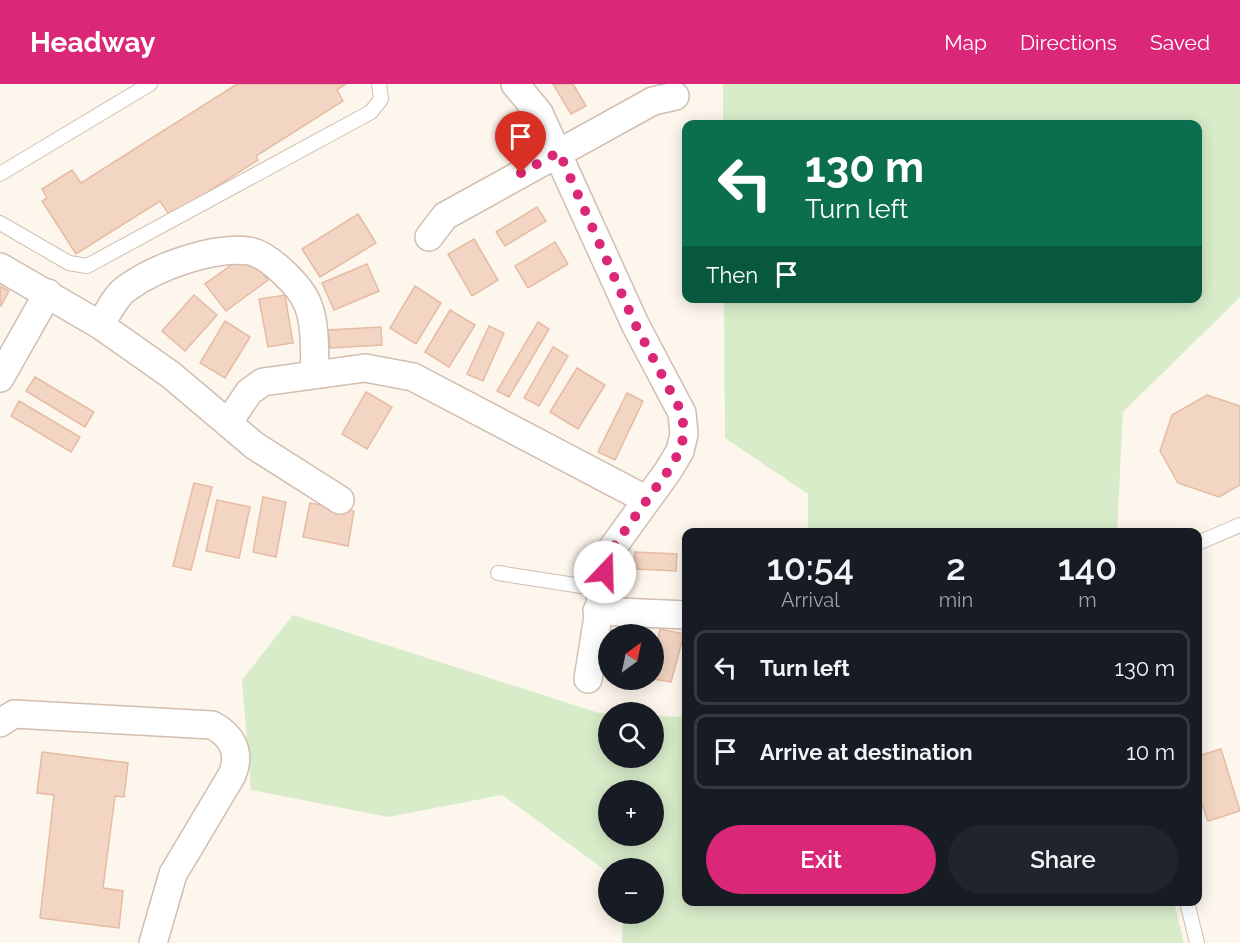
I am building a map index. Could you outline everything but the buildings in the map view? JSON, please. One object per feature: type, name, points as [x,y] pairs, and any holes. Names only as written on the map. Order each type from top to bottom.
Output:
[{"type":"street","points":[[515,84],[540,113],[635,324],[682,413],[684,434],[680,451],[608,554],[588,679]]},
{"type":"street","points":[[429,237],[445,216],[653,101],[675,96]]},
{"type":"street","points":[[100,325],[121,293],[153,273],[195,258],[227,251],[251,251],[290,276],[298,285],[308,304],[313,321],[315,373]]},
{"type":"street","points":[[0,267],[100,325],[171,375],[255,446],[340,500]]},
{"type":"street","points":[[0,378],[48,293]]},
{"type":"street","points":[[228,423],[249,392],[263,382],[315,373],[365,368],[413,377],[647,500]]},
{"type":"street","points":[[599,600],[682,614]]},
{"type":"street","points":[[0,723],[14,714],[212,725],[232,740],[236,764],[232,776],[173,874],[153,943]]},
{"type":"lane","points":[[0,174],[150,84]]},
{"type":"lane","points":[[0,223],[69,263],[87,266],[371,112],[381,99],[379,84]]},
{"type":"lane","points":[[1202,541],[1240,525]]},
{"type":"lane","points":[[498,573],[599,600]]},
{"type":"lane","points":[[1188,906],[1197,943]]},
{"type":"green space","points":[[723,84],[1240,84],[1240,297],[1123,412],[1117,528],[808,528],[808,494],[725,438],[724,303],[1202,303],[1202,120],[723,120]]},
{"type":"green space","points":[[293,615],[598,713],[598,768],[664,768],[664,716],[682,717],[682,906],[1175,906],[1184,943],[622,943],[623,924],[664,924],[664,858],[598,858],[598,865],[502,795],[388,817],[251,790],[242,680]]},
{"type":"route","points":[[521,173],[559,152],[635,324],[682,413],[684,434],[680,451],[608,554],[605,572]]}]
